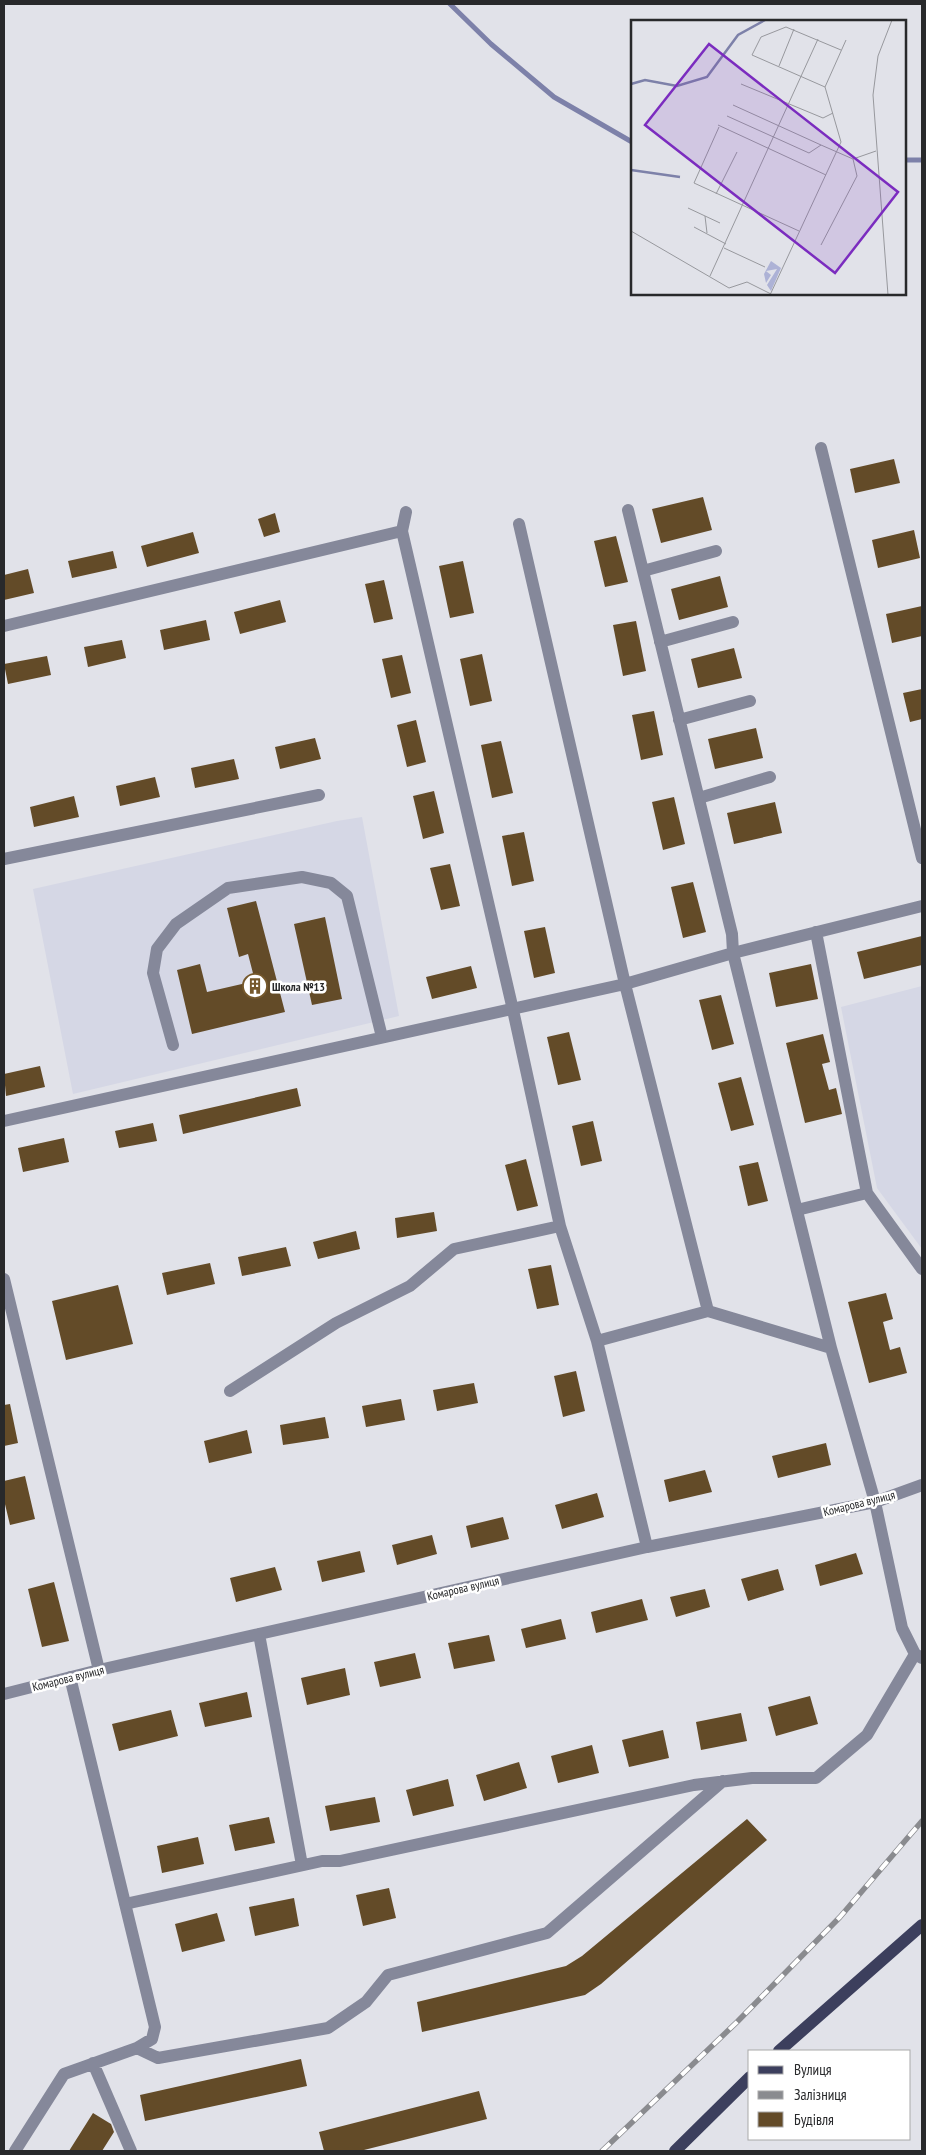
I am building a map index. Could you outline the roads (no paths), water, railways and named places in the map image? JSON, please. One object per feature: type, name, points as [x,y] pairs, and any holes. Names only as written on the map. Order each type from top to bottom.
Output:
[{"type":"main road","points":[[780,2050],[922,1925]]},
{"type":"main road","points":[[675,2151],[748,2079]]},
{"type":"street","points":[[821,448],[922,858]]},
{"type":"street","points":[[125,1904],[322,1861],[340,1861],[694,1785],[752,1778],[816,1778],[867,1735],[919,1656],[902,1628],[875,1502],[832,1348],[733,953],[732,934],[628,510]]},
{"type":"street","points":[[406,512],[402,531],[513,1010],[560,1226],[598,1341],[647,1547]]},
{"type":"street","points":[[518,524],[625,984],[708,1312]]},
{"type":"street","points":[[4,626],[402,531]]},
{"type":"street","points":[[643,571],[716,551]]},
{"type":"street","points":[[660,642],[733,622]]},
{"type":"street","points":[[679,720],[750,701]]},
{"type":"street","points":[[698,798],[770,777]]},
{"type":"street","points":[[4,859],[319,795]]},
{"type":"street","points":[[173,1046],[153,973],[157,948],[176,924],[228,888],[302,878],[332,883],[347,896],[382,1037]]},
{"type":"street","points":[[4,1122],[625,984],[733,953],[922,906]]},
{"type":"street","points":[[816,932],[867,1193],[922,1269]]},
{"type":"street","points":[[797,1210],[867,1193]]},
{"type":"street","points":[[230,1390],[336,1323],[410,1286],[454,1249],[560,1226]]},
{"type":"street","points":[[4,1279],[99,1670]]},
{"type":"street","points":[[598,1341],[708,1312],[832,1348]]},
{"type":"street","name":"Комарова вулиця","points":[[4,1694],[99,1670],[647,1547],[875,1502],[922,1486]]},
{"type":"street","points":[[259,1634],[302,1866]]},
{"type":"street","points":[[15,2151],[64,2074],[137,2048],[152,2039],[156,2027],[70,1677]]},
{"type":"street","points":[[137,2048],[158,2058],[328,2028],[366,2002],[388,1975],[547,1933],[723,1781]]},
{"type":"street","points":[[93,2063],[131,2151]]},
{"type":"waterway","points":[[450,4],[491,44],[554,97],[631,141]]},
{"type":"waterway","points":[[906,160],[922,160]]},
{"type":"railway","points":[[602,2151],[737,2022],[840,1917],[922,1821]]},
{"type":"place","name":"Школа №13","points":[[255,986]]}]
